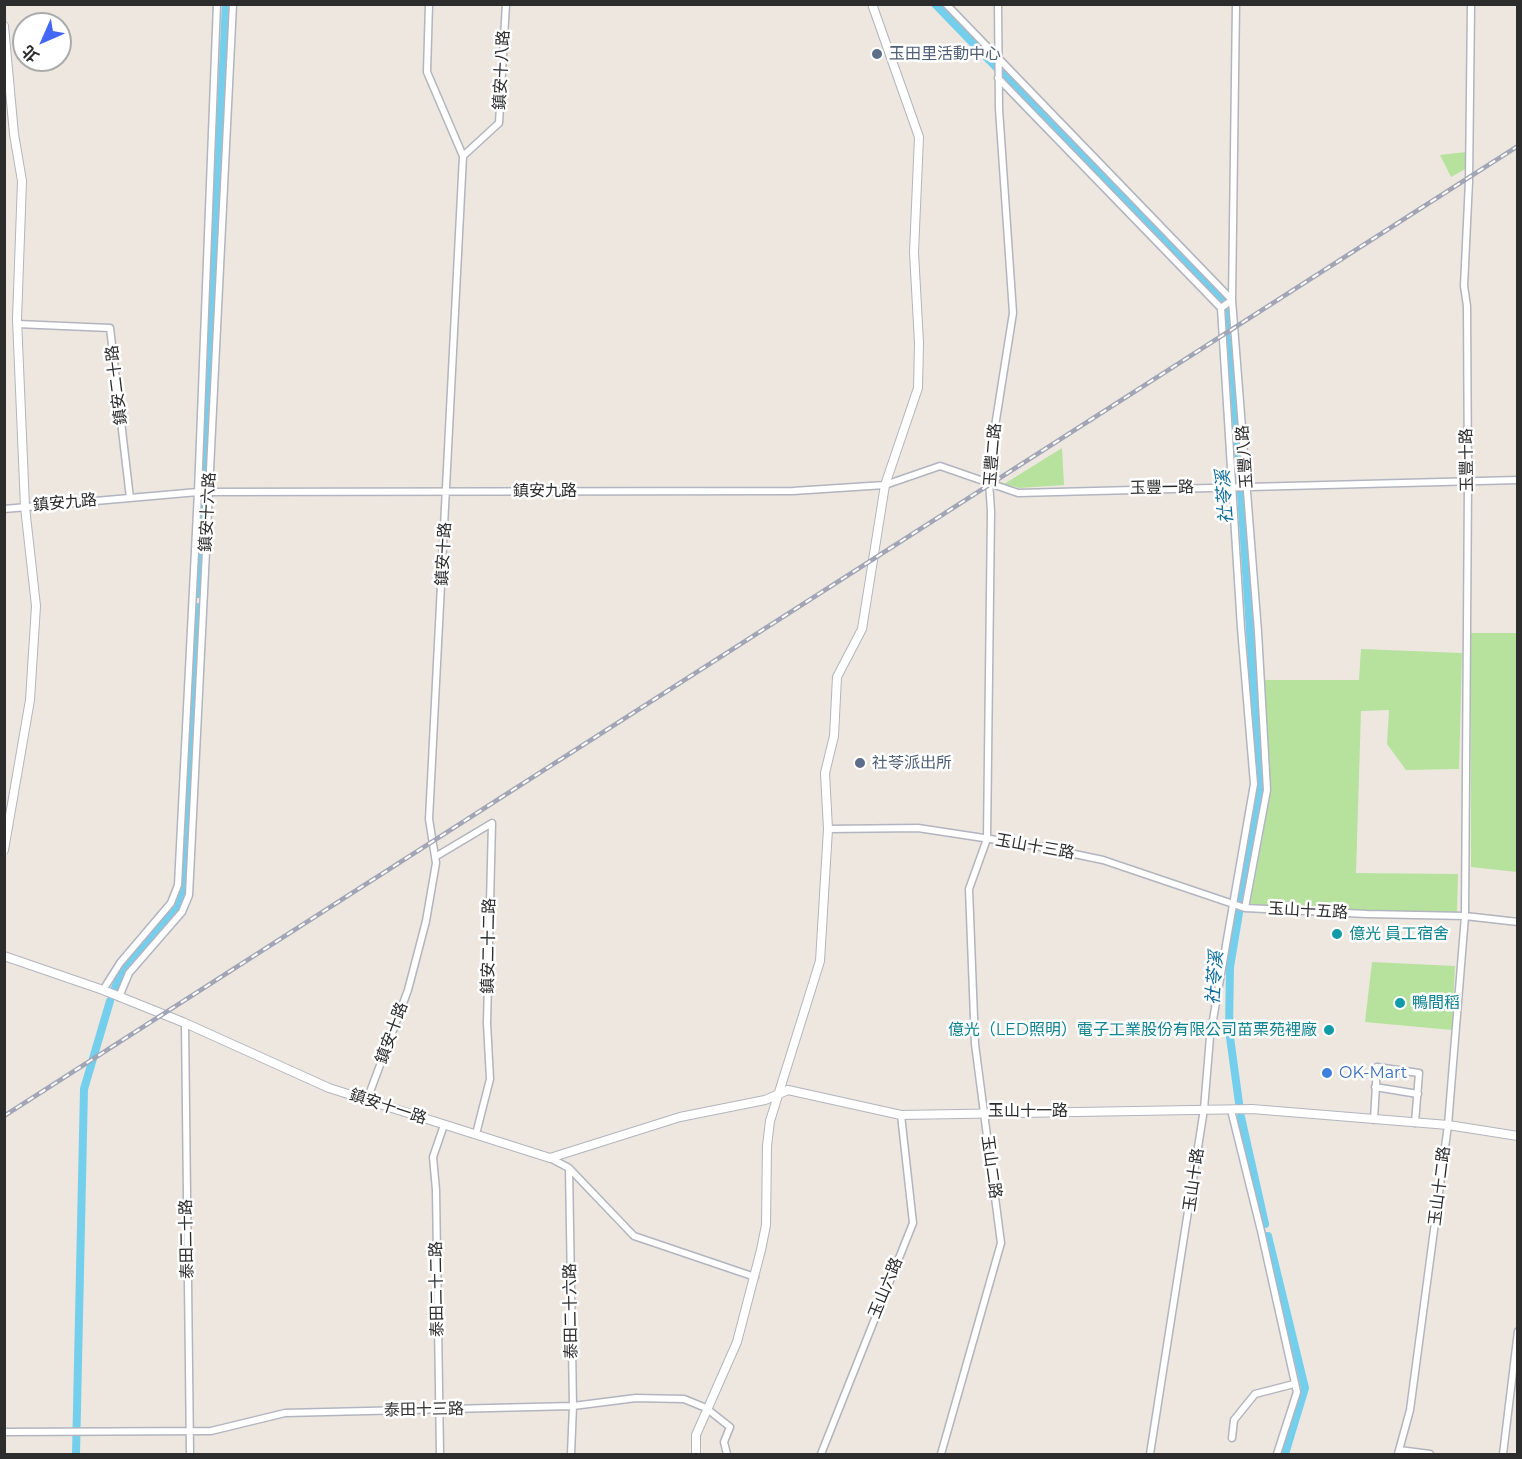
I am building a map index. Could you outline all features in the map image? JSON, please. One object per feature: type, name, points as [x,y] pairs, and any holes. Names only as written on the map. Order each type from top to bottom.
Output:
[{"type":"street","points":[[103,990],[120,963],[171,903],[178,885],[198,492],[217,4]]},
{"type":"street","name":"鎮安十六路","points":[[119,997],[129,974],[182,912],[189,895],[207,493],[233,4]]},
{"type":"street","name":"鎮安十路","points":[[367,1100],[408,990],[426,921],[435,857],[429,819],[464,156],[427,72],[429,4]]},
{"type":"street","name":"鎮安十八路","points":[[464,156],[499,123],[506,4]]},
{"type":"street","points":[[696,1455],[696,1435],[737,1342],[755,1277],[766,1225],[766,1146],[778,1093],[820,961],[828,829],[825,773],[834,736],[837,677],[862,629],[885,485],[918,388],[914,252],[919,137],[872,4]]},
{"type":"street","points":[[946,4],[998,56],[1227,304],[1239,486]]},
{"type":"street","points":[[998,4],[998,56]]},
{"type":"street","name":"玉豐八路","points":[[1236,4],[1227,304],[1239,486],[1267,790],[1244,907]]},
{"type":"street","name":"玉豐十路","points":[[1465,916],[1468,482],[1467,306],[1464,286],[1469,181],[1471,4]]},
{"type":"street","points":[[4,26],[14,134],[22,181],[17,324],[25,507],[36,606],[30,700],[4,850]]},
{"type":"street","name":"玉豐二路","points":[[987,839],[991,511],[988,482],[1013,313],[998,56]]},
{"type":"street","points":[[998,76],[1227,304]]},
{"type":"street","name":"鎮安二十路","points":[[17,324],[110,328],[130,498]]},
{"type":"street","name":"玉豐一路","points":[[885,485],[940,466],[1018,493],[1518,480]]},
{"type":"street","name":"鎮安九路","points":[[4,508],[198,492],[793,491],[885,485]]},
{"type":"street","name":"玉山十路","points":[[1150,1455],[1204,1109],[1210,1037],[1254,784],[1241,628],[1239,486]]},
{"type":"street","name":"鎮安二十二路","points":[[435,857],[492,823],[487,1023],[490,1079],[476,1134]]},
{"type":"street","name":"玉山十三路","points":[[828,829],[918,828],[1103,860],[1232,905],[1244,907]]},
{"type":"street","name":"玉山二路","points":[[941,1455],[1001,1243],[975,1044],[969,889],[987,839]]},
{"type":"street","name":"玉山十五路","points":[[1244,907],[1367,914],[1465,916],[1518,922]]},
{"type":"street","name":"玉山十二路","points":[[1399,1452],[1410,1410],[1448,1125],[1465,916]]},
{"type":"street","name":"鎮安十一路","points":[[4,956],[103,990],[185,1023],[329,1088],[550,1158],[570,1168],[634,1236],[755,1277]]},
{"type":"street","name":"泰田二十路","points":[[185,1023],[190,1455]]},
{"type":"street","points":[[1374,1120],[1377,1067],[1419,1073],[1415,1124]]},
{"type":"street","points":[[1375,1087],[1418,1094]]},
{"type":"street","name":"玉山十一路","points":[[550,1158],[680,1117],[765,1100],[788,1090],[901,1114],[1252,1109],[1448,1125],[1518,1137]]},
{"type":"street","points":[[1231,1110],[1297,1392],[1277,1455]]},
{"type":"street","name":"玉山六路","points":[[821,1455],[913,1223],[901,1114]]},
{"type":"street","name":"泰田二十二路","points":[[440,1455],[436,1190],[433,1157],[444,1125]]},
{"type":"street","name":"泰田二十六路","points":[[570,1168],[573,1406],[571,1455]]},
{"type":"street","points":[[1503,1455],[1518,1331]]},
{"type":"street","points":[[1232,1438],[1234,1420],[1255,1394],[1294,1384]]},
{"type":"street","name":"泰田十三路","points":[[4,1432],[190,1431],[237,1426],[285,1413],[573,1406],[646,1398],[684,1399],[706,1408],[730,1427],[724,1442],[727,1455]]},
{"type":"street","points":[[1399,1452],[1430,1455]]},
{"type":"green space","points":[[1466,152],[1467,168],[1451,177],[1440,155]]},
{"type":"green space","points":[[1062,448],[1064,485],[1019,488],[1004,484]]},
{"type":"green space","points":[[1471,633],[1517,633],[1517,872],[1471,867]]},
{"type":"green space","points":[[1361,649],[1462,653],[1459,769],[1406,770],[1387,744],[1389,710],[1361,711],[1356,873],[1458,874],[1457,914],[1366,913],[1250,905],[1271,790],[1264,680],[1359,680]]},
{"type":"green space","points":[[1372,962],[1455,966],[1452,1030],[1365,1022]]},
{"type":"waterway","points":[[198,594],[226,4]]},
{"type":"waterway","name":"社苓溪","points":[[935,4],[1229,308],[1260,786],[1230,967],[1229,1030],[1239,1103]]},
{"type":"waterway","points":[[115,988],[123,969],[173,912],[185,888],[198,607]]},
{"type":"waterway","points":[[76,1454],[84,1089],[110,1001]]},
{"type":"waterway","name":"社苓溪","points":[[1241,1117],[1265,1224]]},
{"type":"waterway","name":"社苓溪","points":[[1268,1236],[1305,1388],[1285,1454]]},
{"type":"railway","points":[[4,1116],[1518,146]]},
{"type":"place","name":"玉田里活動中心","points":[[877,54]]},
{"type":"place","name":"社苓派出所","points":[[860,763]]},
{"type":"place","name":"億光 員工宿舍","points":[[1337,934]]},
{"type":"place","name":"鴨間稻","points":[[1400,1003]]},
{"type":"place","name":"億光（LED照明）電子工業股份有限公司苗栗苑裡廠","points":[[1329,1030]]},
{"type":"place","name":"OK-Mart","points":[[1327,1073]]}]
